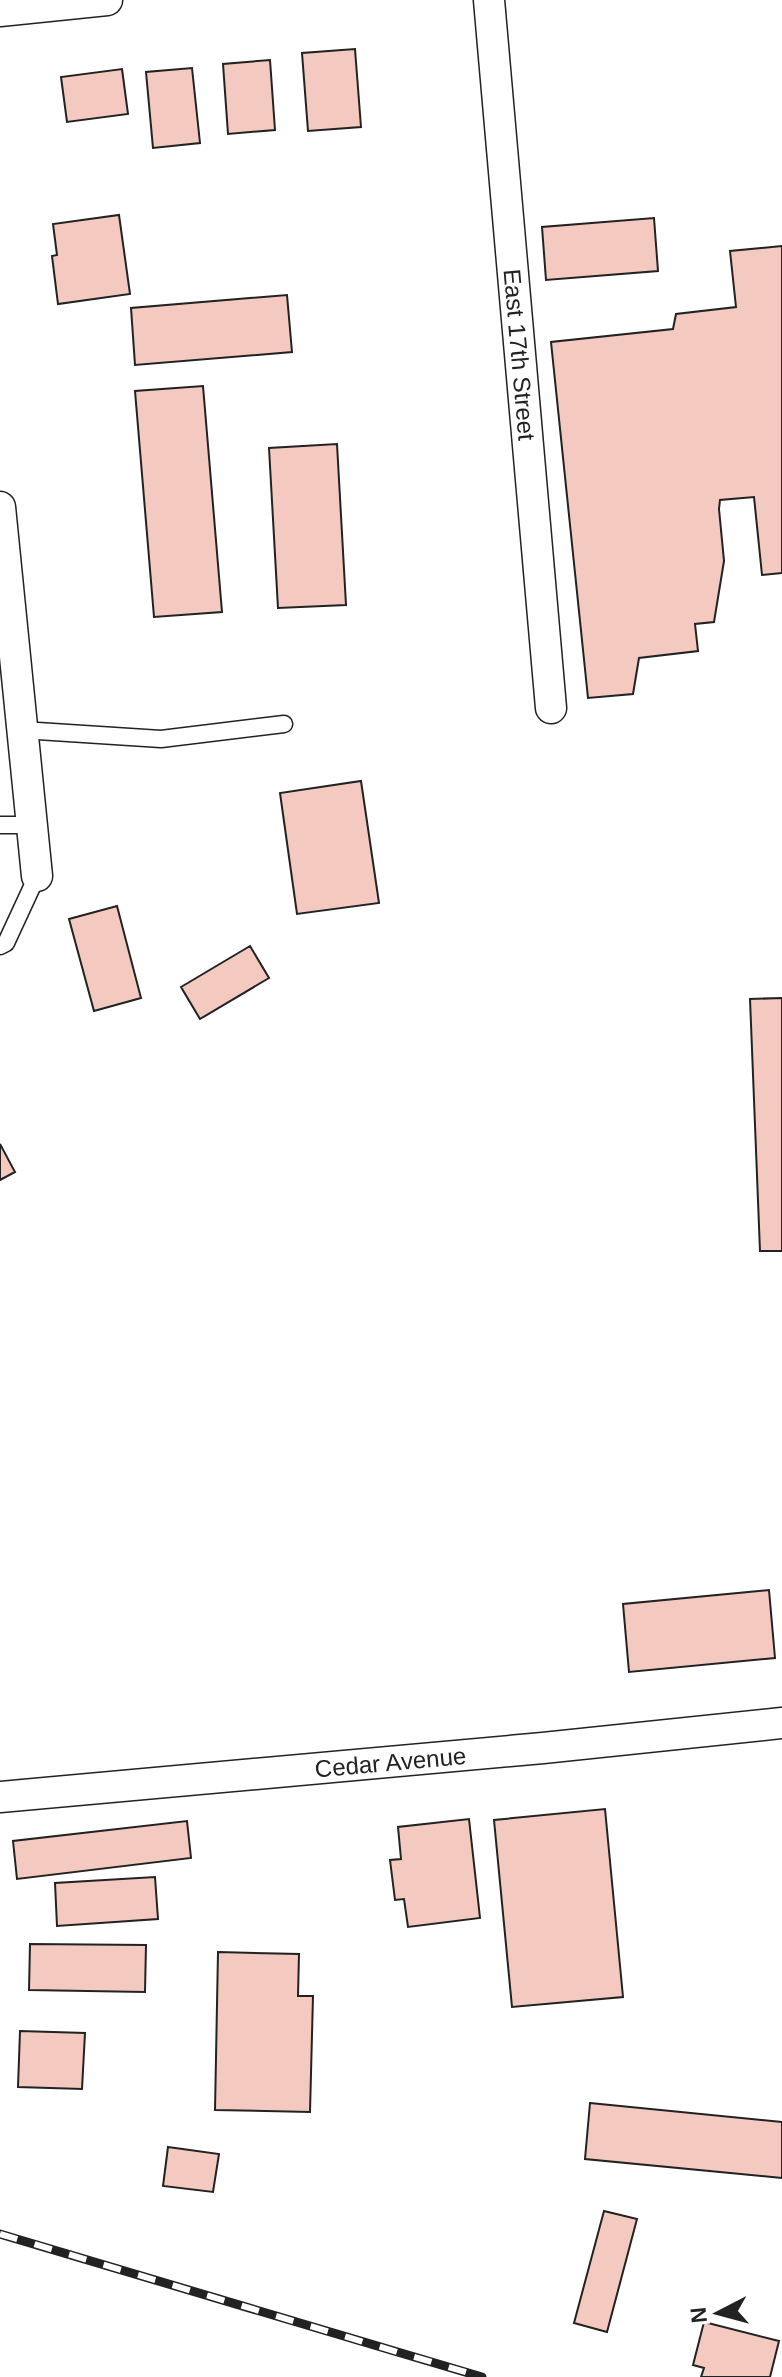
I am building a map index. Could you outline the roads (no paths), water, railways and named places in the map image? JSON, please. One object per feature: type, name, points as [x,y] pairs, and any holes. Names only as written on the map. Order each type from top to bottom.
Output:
[{"type":"street","points":[[0,11],[107,0]]},
{"type":"street","name":"East 17th Street","points":[[489,0],[551,708]]},
{"type":"street","points":[[0,507],[37,876]]},
{"type":"street","name":"Cedar Avenue","points":[[0,1797],[782,1723]]},
{"type":"lane","points":[[22,730],[161,739],[284,724]]},
{"type":"lane","points":[[0,825],[32,825]]},
{"type":"lane","points":[[0,946],[6,943],[37,876]]},
{"type":"railway","points":[[0,2234],[482,2377]]}]
